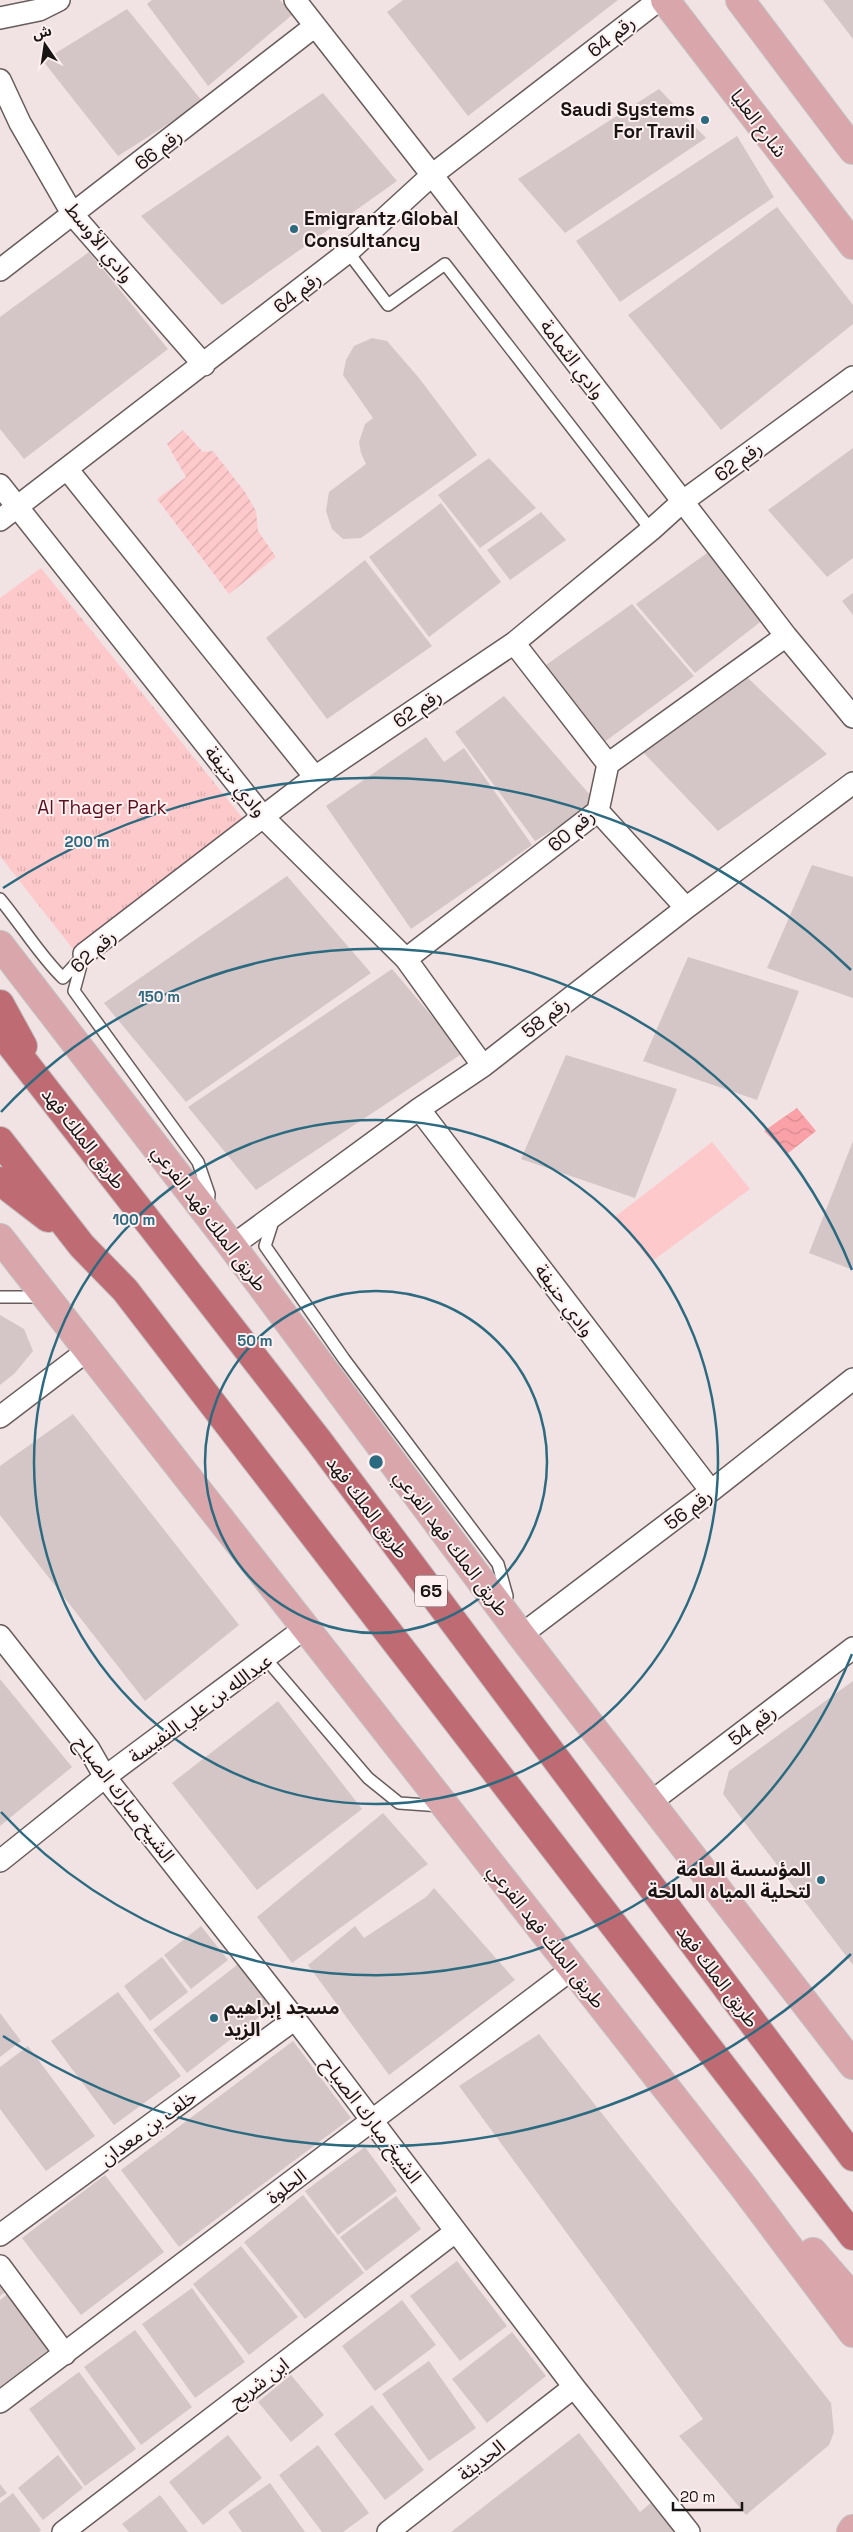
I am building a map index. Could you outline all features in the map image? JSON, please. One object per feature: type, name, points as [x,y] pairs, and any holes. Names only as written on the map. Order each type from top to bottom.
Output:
[{"type":"highway","points":[[0,1004],[48,1091]]},
{"type":"highway","name":"طريق الملك فهد","points":[[0,1031],[324,1448],[853,2157]]},
{"type":"highway","points":[[0,1141],[82,1246]]},
{"type":"highway","points":[[0,1181],[58,1224],[125,1290],[853,2236]]},
{"type":"main road","name":"شارع العليا","points":[[665,0],[853,245]]},
{"type":"main road","points":[[740,0],[853,150]]},
{"type":"main road","name":"طريق الملك فهد الفرعي","points":[[0,945],[208,1214],[521,1635],[836,2043]]},
{"type":"main road","name":"طريق الملك فهد الفرعي","points":[[0,1238],[743,2186]]},
{"type":"main road","points":[[836,2043],[853,2065]]},
{"type":"main road","points":[[836,2043],[853,2080]]},
{"type":"main road","points":[[743,2186],[807,2245],[853,2298]]},
{"type":"main road","points":[[743,2186],[853,2313]]},
{"type":"main road","points":[[743,2186],[853,2333]]},
{"type":"main road","points":[[743,2186],[853,2350]]},
{"type":"street","points":[[0,18],[39,10],[59,0]]},
{"type":"street","name":"وادي الثمامة","points":[[295,0],[432,174],[786,636],[853,717]]},
{"type":"street","name":"رقم 64","points":[[0,520],[204,365],[348,252],[432,174],[659,0]]},
{"type":"street","name":"رقم 66","points":[[0,270],[315,26]]},
{"type":"street","name":"وادي الأوسط","points":[[0,80],[20,122],[73,215],[204,365]]},
{"type":"street","name":"رقم 62","points":[[84,954],[264,818],[315,777],[514,643],[651,530],[682,502],[853,377]]},
{"type":"street","points":[[67,470],[315,777]]},
{"type":"street","name":"وادي حنيفة","points":[[0,485],[264,818],[406,959],[482,1066]]},
{"type":"street","points":[[514,643],[608,764],[786,636]]},
{"type":"street","name":"رقم 60","points":[[406,959],[598,811],[608,764]]},
{"type":"street","name":"رقم 58","points":[[232,1246],[419,1109],[482,1066],[686,908],[853,783]]},
{"type":"street","points":[[598,811],[686,908]]},
{"type":"street","name":"وادي حنيفة","points":[[419,1109],[711,1491]]},
{"type":"street","points":[[0,1417],[88,1350]]},
{"type":"street","name":"رقم 56","points":[[521,1635],[711,1491],[853,1379]]},
{"type":"street","name":"عبدالله بن علي النفيسة","points":[[0,1861],[106,1777],[305,1628]]},
{"type":"street","name":"الشيخ مبارك الصباح","points":[[0,1636],[89,1749],[106,1777],[373,2120],[574,2387],[689,2532]]},
{"type":"street","name":"رقم 54","points":[[651,1802],[853,1648]]},
{"type":"street","name":"الحلوة","points":[[0,2402],[572,1970]]},
{"type":"street","name":"خلف بن معدان","points":[[0,2234],[295,2019]]},
{"type":"street","name":"ابن شريح","points":[[71,2530],[456,2232]]},
{"type":"street","points":[[0,2266],[65,2354]]},
{"type":"street","name":"الحديثة","points":[[388,2532],[574,2387]]},
{"type":"lane","points":[[348,252],[388,305],[445,264],[651,530]]},
{"type":"lane","name":"رقم 62","points":[[0,898],[26,930],[51,966],[63,978],[84,954]]},
{"type":"lane","points":[[84,954],[74,991],[198,1162],[209,1194],[208,1214]]},
{"type":"lane","points":[[275,1214],[265,1246],[344,1358],[498,1564],[507,1596],[504,1612]]},
{"type":"lane","points":[[0,1297],[47,1297]]},
{"type":"lane","points":[[266,1659],[368,1778],[399,1803],[447,1806]]},
{"type":"green space","points":[[183,430],[203,452],[213,451],[245,492],[256,511],[258,531],[276,557],[229,594],[157,499],[186,477],[167,444]]},
{"type":"green space","name":"Al Thager Park","points":[[41,568],[249,826],[76,953],[0,856],[0,598]]},
{"type":"green space","points":[[712,1142],[750,1189],[651,1262],[616,1216]]},
{"type":"water","points":[[797,1108],[816,1131],[787,1154],[764,1131]]},
{"type":"building","points":[[152,0],[280,0],[292,15],[208,86],[147,4]]},
{"type":"building","points":[[403,0],[618,0],[468,116],[387,12]]},
{"type":"building","points":[[823,0],[853,0],[853,39]]},
{"type":"building","points":[[127,9],[203,102],[118,156],[43,61]]},
{"type":"building","points":[[659,89],[706,138],[565,233],[518,179]]},
{"type":"building","points":[[323,93],[397,181],[222,305],[141,216]]},
{"type":"building","points":[[737,136],[774,197],[620,302],[576,241]]},
{"type":"building","points":[[777,207],[853,305],[853,324],[721,430],[628,315]]},
{"type":"building","points":[[89,252],[168,349],[24,459],[0,429],[0,317]]},
{"type":"building","points":[[372,338],[387,341],[419,378],[477,455],[361,538],[343,539],[332,529],[326,511],[329,492],[366,464],[359,442],[365,424],[373,418],[343,375],[346,360],[354,346]]},
{"type":"building","points":[[853,448],[853,558],[827,577],[768,510]]},
{"type":"building","points":[[489,458],[536,508],[480,548],[438,495]]},
{"type":"building","points":[[441,503],[501,582],[429,637],[369,557]]},
{"type":"building","points":[[541,512],[566,540],[510,580],[487,550]]},
{"type":"building","points":[[707,553],[768,616],[695,673],[636,604]]},
{"type":"building","points":[[365,560],[432,646],[327,719],[266,638]]},
{"type":"building","points":[[853,593],[853,615],[842,601]]},
{"type":"building","points":[[632,604],[694,676],[599,746],[539,670]]},
{"type":"building","points":[[748,678],[827,754],[718,831],[642,751]]},
{"type":"building","points":[[504,696],[597,803],[535,841],[455,732]]},
{"type":"building","points":[[426,737],[444,762],[464,748],[532,845],[411,929],[326,806]]},
{"type":"building","points":[[812,865],[853,877],[853,998],[767,968]]},
{"type":"building","points":[[287,876],[371,973],[186,1102],[104,1003]]},
{"type":"building","points":[[688,957],[799,991],[757,1100],[643,1061]]},
{"type":"building","points":[[392,969],[463,1053],[256,1190],[188,1107]]},
{"type":"building","points":[[566,1055],[677,1089],[635,1198],[521,1159]]},
{"type":"building","points":[[853,1141],[853,1270],[809,1253]]},
{"type":"building","points":[[0,1315],[24,1329],[33,1351],[15,1373],[0,1385]]},
{"type":"building","points":[[73,1414],[239,1625],[145,1701],[0,1515],[0,1466]]},
{"type":"building","points":[[0,1679],[72,1767],[0,1826]]},
{"type":"building","name":"المؤسسة العامة لتحلية المياه المالحة","points":[[853,1681],[853,1965],[723,1794],[729,1771]]},
{"type":"building","points":[[278,1701],[362,1809],[257,1890],[172,1783]]},
{"type":"building","points":[[383,1813],[428,1864],[292,1963],[257,1917]]},
{"type":"building","points":[[434,1888],[515,1980],[389,2075],[308,1965],[355,1926],[364,1938],[426,1897]]},
{"type":"building","points":[[201,1926],[228,1960],[191,1989],[164,1955]]},
{"type":"building","points":[[162,1957],[188,1992],[150,2021],[124,1986]]},
{"type":"building","name":"مسجد إبراهيم الزيد","points":[[241,1962],[275,2005],[187,2073],[153,2030]]},
{"type":"building","points":[[118,1992],[181,2076],[114,2125],[51,2041]]},
{"type":"building","points":[[0,2013],[21,2041],[0,2057]]},
{"type":"building","points":[[539,2034],[831,2403],[834,2432],[829,2445],[746,2515],[679,2436],[703,2419],[459,2086]]},
{"type":"building","points":[[293,2041],[351,2118],[179,2247],[121,2170]]},
{"type":"building","points":[[28,2046],[95,2136],[46,2171],[0,2109],[0,2067]]},
{"type":"building","points":[[365,2147],[397,2191],[338,2235],[305,2191]]},
{"type":"building","points":[[105,2175],[164,2252],[81,2315],[22,2238]]},
{"type":"building","points":[[303,2195],[364,2273],[305,2319],[244,2242]]},
{"type":"building","points":[[396,2196],[421,2229],[366,2271],[340,2237]]},
{"type":"building","points":[[241,2246],[298,2317],[249,2355],[193,2284]]},
{"type":"building","points":[[457,2261],[507,2326],[460,2361],[410,2296]]},
{"type":"building","points":[[0,2283],[6,2291],[0,2296]]},
{"type":"building","points":[[192,2288],[245,2362],[195,2398],[142,2324]]},
{"type":"building","points":[[9,2293],[51,2348],[0,2387],[0,2300]]},
{"type":"building","points":[[402,2300],[436,2345],[375,2391],[342,2346]]},
{"type":"building","points":[[135,2330],[192,2407],[141,2445],[84,2367]]},
{"type":"building","points":[[512,2332],[546,2376],[487,2423],[452,2379]]},
{"type":"building","points":[[429,2361],[476,2428],[429,2461],[382,2394]]},
{"type":"building","points":[[79,2372],[136,2449],[85,2486],[29,2409]]},
{"type":"building","points":[[291,2375],[324,2415],[291,2442],[258,2402]]},
{"type":"building","points":[[372,2405],[424,2470],[385,2500],[334,2434]]},
{"type":"building","points":[[579,2433],[640,2512],[658,2497],[684,2532],[451,2532]]},
{"type":"building","points":[[228,2435],[262,2478],[203,2525],[169,2482]]},
{"type":"building","points":[[318,2445],[369,2513],[343,2532],[322,2532],[279,2475]]},
{"type":"building","points":[[58,2455],[83,2488],[43,2520],[18,2488]]},
{"type":"building","points":[[270,2483],[305,2532],[242,2532],[228,2512]]},
{"type":"building","points":[[0,2484],[7,2493],[0,2498]]},
{"type":"building","points":[[13,2493],[41,2530],[39,2532],[0,2532],[0,2503]]},
{"type":"building","points":[[160,2495],[188,2532],[129,2532],[122,2524]]},
{"type":"place","name":"Saudi Systems For Travil","points":[[705,120]]},
{"type":"place","name":"Emigrantz Global Consultancy","points":[[294,229]]},
{"type":"place","name":"المؤسسة العامة لتحلية المياه المالحة","points":[[821,1880]]},
{"type":"place","name":"مسجد إبراهيم الزيد","points":[[214,2018]]}]
